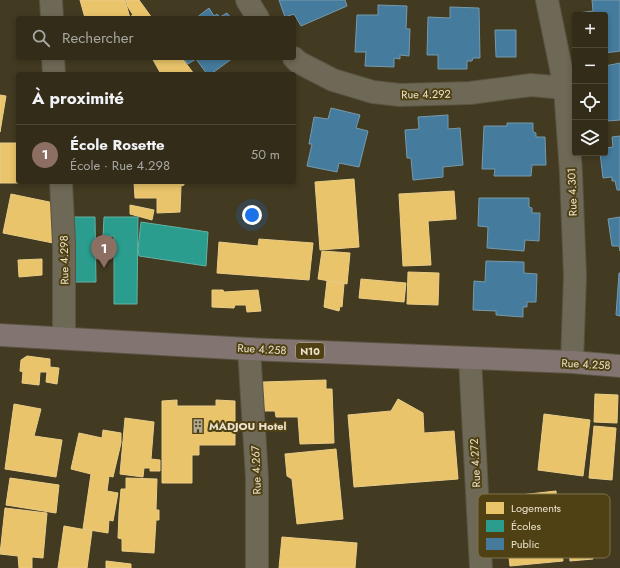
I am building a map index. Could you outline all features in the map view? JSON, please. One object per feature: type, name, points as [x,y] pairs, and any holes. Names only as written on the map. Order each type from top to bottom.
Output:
[{"type":"highway","name":"Rue 4.258","points":[[0,335],[249,349],[572,362],[620,366]]},
{"type":"street","points":[[51,0],[52,16]]},
{"type":"street","points":[[247,0],[257,16]]},
{"type":"street","name":"Rue 4.301","points":[[547,0],[565,88],[571,173],[575,276],[572,362]]},
{"type":"street","points":[[53,60],[54,72]]},
{"type":"street","name":"Rue 4.292","points":[[296,60],[333,80],[373,92],[393,94],[470,93],[531,85],[565,88]]},
{"type":"street","name":"Rue 4.298","points":[[61,184],[64,243],[64,338]]},
{"type":"street","name":"Rue 4.267","points":[[249,349],[257,478],[257,568]]},
{"type":"street","name":"Rue 4.272","points":[[470,358],[478,511]]},
{"type":"street","name":"Rue 4.272","points":[[480,558],[481,568]]},
{"type":"building: Logements","points":[[80,0],[125,0],[129,16],[84,16]]},
{"type":"building: Logements","points":[[126,0],[139,0],[151,16],[131,16],[133,15]]},
{"type":"building: Logements","points":[[153,60],[184,60],[192,72],[160,72]]},
{"type":"building: Logements","points":[[0,95],[6,96],[0,132]]},
{"type":"building: Logements","points":[[0,143],[16,143],[16,183],[0,183]]},
{"type":"building: Logements","points":[[354,179],[359,247],[320,250],[315,182]]},
{"type":"building: Logements","points":[[134,184],[184,184],[181,186],[180,212],[157,213],[157,198],[135,198]]},
{"type":"building: Logements","points":[[454,191],[456,219],[428,221],[431,265],[403,266],[399,194]]},
{"type":"building: Logements","points":[[11,194],[59,204],[53,243],[3,233]]},
{"type":"building: Logements","points":[[130,205],[154,210],[152,220],[130,214]]},
{"type":"building: Logements","points":[[259,239],[313,243],[309,280],[217,273],[219,242],[258,246]]},
{"type":"building: Logements","points":[[322,251],[350,253],[347,284],[318,279]]},
{"type":"building: Logements","points":[[42,259],[42,275],[19,277],[18,260]]},
{"type":"building: Logements","points":[[408,272],[439,273],[438,305],[407,304]]},
{"type":"building: Logements","points":[[361,279],[406,283],[404,302],[359,298]]},
{"type":"building: Logements","points":[[327,281],[344,284],[342,307],[340,306],[339,311],[324,307]]},
{"type":"building: Logements","points":[[212,290],[223,290],[224,292],[258,290],[261,311],[247,312],[246,305],[235,305],[234,308],[212,307]]},
{"type":"building: Logements","points":[[27,356],[50,359],[50,367],[59,368],[57,384],[46,382],[47,372],[40,372],[39,385],[22,383],[23,372],[20,371],[21,360]]},
{"type":"building: Logements","points":[[326,380],[326,389],[332,389],[334,443],[300,444],[298,417],[276,417],[275,411],[265,411],[263,382]]},
{"type":"building: Logements","points":[[595,394],[618,395],[617,423],[594,422]]},
{"type":"building: Logements","points":[[398,399],[423,413],[424,433],[454,431],[458,479],[354,487],[348,415],[391,411]]},
{"type":"building: Logements","name":"MADJOU Hotel","points":[[177,400],[177,406],[216,406],[216,400],[235,401],[235,445],[199,445],[199,455],[192,455],[192,483],[162,483],[162,401]]},
{"type":"building: Logements","points":[[14,404],[41,409],[34,436],[62,440],[56,477],[5,469]]},
{"type":"building: Logements","points":[[544,414],[590,420],[583,476],[538,470]]},
{"type":"building: Logements","points":[[125,418],[154,422],[151,459],[160,460],[160,471],[150,471],[150,468],[144,468],[143,477],[120,474]]},
{"type":"building: Logements","points":[[594,426],[616,428],[612,480],[589,478]]},
{"type":"building: Logements","points":[[103,430],[121,433],[121,443],[113,477],[109,476],[107,491],[118,493],[113,521],[109,520],[108,533],[83,529],[91,474],[71,469],[79,433],[102,438]]},
{"type":"building: Logements","points":[[336,449],[343,519],[297,524],[292,479],[287,476],[285,454]]},
{"type":"building: Logements","points":[[10,478],[59,485],[56,513],[6,505]]},
{"type":"building: Logements","points":[[126,478],[157,479],[156,510],[159,510],[159,520],[156,520],[154,553],[122,551],[122,539],[118,538],[119,512],[121,489],[126,489]]},
{"type":"building: Logements","points":[[556,491],[556,494],[529,494]]},
{"type":"building: Logements","points":[[5,508],[47,513],[43,558],[32,557],[32,568],[19,568],[18,556],[0,554]]},
{"type":"building: Logements","points":[[64,526],[92,531],[87,568],[58,568]]},
{"type":"building: Logements","points":[[282,537],[357,543],[355,568],[279,568]]},
{"type":"building: Logements","points":[[509,558],[563,558],[563,561],[510,566]]},
{"type":"building: Logements","points":[[570,558],[593,558],[593,559],[570,561]]},
{"type":"building: Logements","points":[[106,561],[131,564],[131,568],[106,568]]},
{"type":"building: Écoles","points":[[70,217],[95,217],[96,282],[72,282]]},
{"type":"building: Écoles","points":[[104,217],[138,217],[137,304],[114,304],[114,236],[103,237]]},
{"type":"building: Écoles","points":[[141,222],[208,232],[206,266],[139,256],[138,249]]},
{"type":"building: Public","points":[[279,0],[345,0],[347,6],[301,26],[294,14],[285,16]]},
{"type":"building: Public","points":[[592,0],[620,0],[620,51],[608,53],[608,12],[586,12],[593,11]]},
{"type":"building: Public","points":[[378,5],[407,6],[406,29],[410,29],[409,56],[400,55],[400,59],[394,58],[394,67],[365,66],[366,52],[355,52],[357,15],[378,15]]},
{"type":"building: Public","points":[[450,7],[479,8],[480,58],[473,58],[472,61],[467,61],[467,69],[438,69],[438,55],[427,55],[428,17],[450,18]]},
{"type":"building: Public","points":[[209,8],[214,16],[199,16]]},
{"type":"building: Public","points":[[227,13],[229,16],[222,16]]},
{"type":"building: Public","points":[[495,30],[516,30],[516,57],[496,57]]},
{"type":"building: Public","points":[[185,60],[194,60],[188,64]]},
{"type":"building: Public","points":[[197,60],[230,60],[214,72],[206,72]]},
{"type":"building: Public","points":[[620,63],[620,120],[608,121],[608,65]]},
{"type":"building: Public","points":[[331,108],[360,115],[356,128],[368,131],[359,167],[339,163],[337,172],[307,166],[312,144],[309,144],[314,117],[328,119]]},
{"type":"building: Public","points":[[448,115],[448,129],[460,128],[463,165],[443,167],[443,177],[413,180],[411,158],[407,158],[405,130],[419,129],[418,117]]},
{"type":"building: Public","points":[[507,123],[533,123],[533,132],[536,133],[536,137],[545,137],[546,165],[532,165],[531,176],[494,176],[495,169],[482,169],[484,126],[507,126]]},
{"type":"building: Public","points":[[620,136],[620,190],[617,190],[615,181],[612,181],[612,177],[603,178],[600,156],[608,156],[608,148],[613,147],[612,137]]},
{"type":"building: Public","points":[[479,198],[529,198],[529,207],[532,208],[532,213],[540,213],[539,241],[525,240],[524,251],[487,248],[488,227],[478,226]]},
{"type":"building: Public","points":[[620,217],[620,251],[619,246],[612,246],[608,219]]},
{"type":"building: Public","points":[[486,261],[524,262],[524,273],[537,274],[536,302],[527,302],[527,307],[523,307],[523,317],[496,315],[496,311],[473,310],[474,281],[485,282]]},
{"type":"building: Public","points":[[620,273],[620,316],[616,315]]},
{"type":"place","name":"École Rosette","points":[[104,268]]},
{"type":"place","name":"MADJOU Hotel","points":[[198,426]]}]
